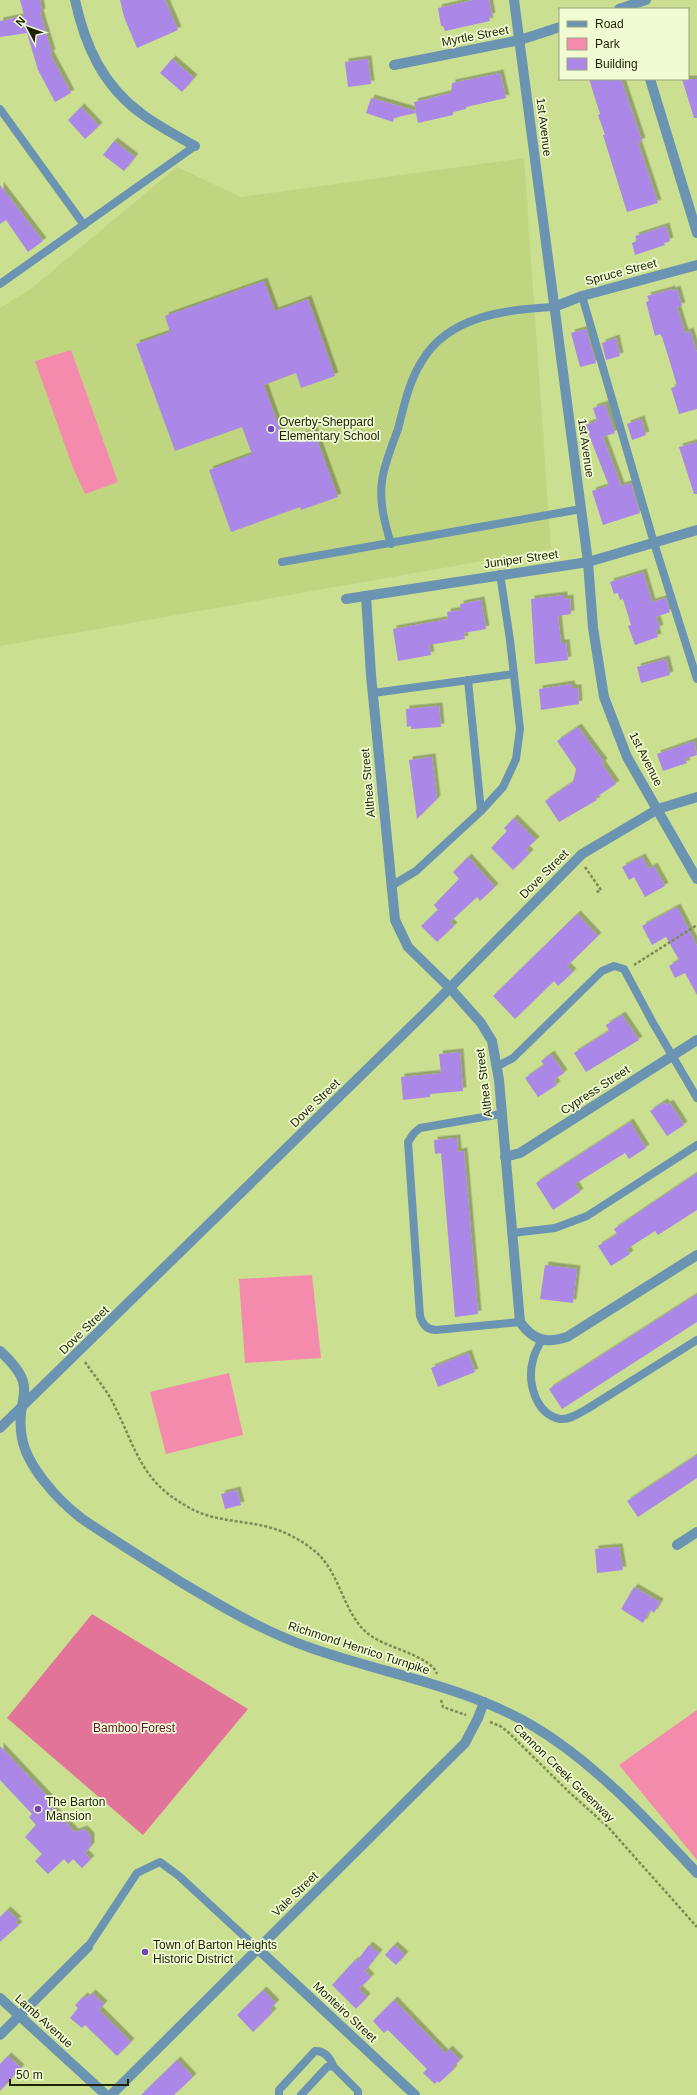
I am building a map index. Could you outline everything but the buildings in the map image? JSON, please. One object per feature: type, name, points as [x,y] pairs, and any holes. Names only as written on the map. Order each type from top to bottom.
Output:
[{"type":"street","points":[[75,0],[90,48],[104,77],[125,100],[142,115],[195,146]]},
{"type":"street","name":"1st Avenue","points":[[514,0],[588,562],[593,628],[604,697],[627,757],[697,879]]},
{"type":"street","points":[[625,6],[646,0]]},
{"type":"street","name":"Myrtle Street","points":[[394,65],[520,40],[559,27]]},
{"type":"street","points":[[650,80],[697,233]]},
{"type":"street","name":"Spruce Street","points":[[554,307],[582,296],[697,265]]},
{"type":"street","name":"Juniper Street","points":[[346,599],[500,574],[588,562],[697,530]]},
{"type":"street","name":"Althea Street","points":[[366,596],[373,693],[395,920],[408,947],[450,988],[481,1023],[492,1041],[501,1114],[520,1322]]},
{"type":"street","name":"Dove Street","points":[[0,1428],[78,1354],[450,988],[578,858],[658,809],[697,797]]},
{"type":"street","name":"Cypress Street","points":[[505,1157],[520,1153],[697,1040]]},
{"type":"street","points":[[520,1322],[529,1334],[542,1340],[556,1340],[567,1337],[697,1255]]},
{"type":"street","name":"Richmond Henrico Turnpike","points":[[0,1351],[22,1375],[25,1391],[22,1438],[26,1450],[41,1476],[68,1508],[103,1534],[214,1602],[272,1633],[311,1648],[440,1687],[484,1702],[532,1725],[566,1748],[628,1804],[697,1873]]},
{"type":"street","points":[[676,1545],[697,1532]]},
{"type":"street","name":"Vale Street","points":[[111,2095],[465,1743],[478,1718],[484,1702]]},
{"type":"street","points":[[0,2036],[88,1947]]},
{"type":"street","name":"Monteiro Street","points":[[258,1949],[415,2095]]},
{"type":"street","name":"Lamb Avenue","points":[[0,1998],[106,2095]]},
{"type":"lane","points":[[0,109],[84,225]]},
{"type":"lane","points":[[0,284],[195,146]]},
{"type":"lane","points":[[582,296],[654,543],[697,678]]},
{"type":"lane","points":[[391,544],[383,516],[382,481],[412,380],[422,360],[434,345],[444,336],[473,320],[501,312],[554,307]]},
{"type":"lane","points":[[282,562],[391,544],[581,509]]},
{"type":"lane","points":[[391,886],[416,871],[481,811],[503,787],[516,760],[520,729],[500,574]]},
{"type":"lane","points":[[373,693],[514,674]]},
{"type":"lane","points":[[468,680],[481,811]]},
{"type":"lane","points":[[496,1067],[514,1058],[602,971],[614,966],[625,971],[653,1023],[697,1098]]},
{"type":"lane","points":[[501,1114],[420,1128],[414,1133],[408,1142],[420,1316],[423,1323],[429,1329],[436,1330],[520,1322]]},
{"type":"lane","points":[[512,1233],[555,1228],[587,1216],[697,1145]]},
{"type":"lane","points":[[542,1340],[533,1359],[530,1376],[533,1391],[539,1404],[550,1414],[560,1419],[569,1418],[587,1409],[697,1340]]},
{"type":"lane","points":[[88,1947],[137,1873],[160,1862],[179,1876],[258,1949]]},
{"type":"lane","points":[[279,2095],[279,2090],[315,2051],[320,2051],[330,2058],[333,2066],[358,2091],[358,2095]]},
{"type":"lane","points":[[302,2095],[327,2067],[333,2066]]},
{"type":"path","points":[[578,858],[600,890],[595,893]]},
{"type":"path","points":[[625,971],[697,925]]},
{"type":"path","name":"Cannon Creek Greenway","points":[[78,1354],[110,1398],[139,1460],[148,1474],[160,1487],[180,1503],[202,1515],[272,1528],[291,1536],[310,1547],[328,1566],[355,1619],[366,1632],[393,1649],[431,1664],[436,1671],[443,1707],[500,1726],[508,1732],[565,1788],[608,1827],[697,1927]]},
{"type":"shaded area","name":"Overby-Sheppard Elementary School","points":[[524,158],[551,549],[0,646],[0,308],[32,288],[177,167],[241,197]]},
{"type":"green space","points":[[71,350],[118,482],[85,494],[73,468],[35,361]]},
{"type":"green space","points":[[312,1275],[321,1358],[245,1363],[239,1279]]},
{"type":"green space","points":[[229,1373],[243,1435],[166,1454],[150,1392]]},
{"type":"green space","name":"Bamboo Forest","points":[[92,1614],[248,1709],[143,1835],[7,1718]]},
{"type":"green space","points":[[697,1710],[697,1860],[619,1765]]},
{"type":"place","name":"Overby-Sheppard Elementary School","points":[[271,429]]},
{"type":"place","name":"The Barton Mansion","points":[[38,1809]]},
{"type":"place","name":"Town of Barton Heights Historic District","points":[[145,1952]]}]
